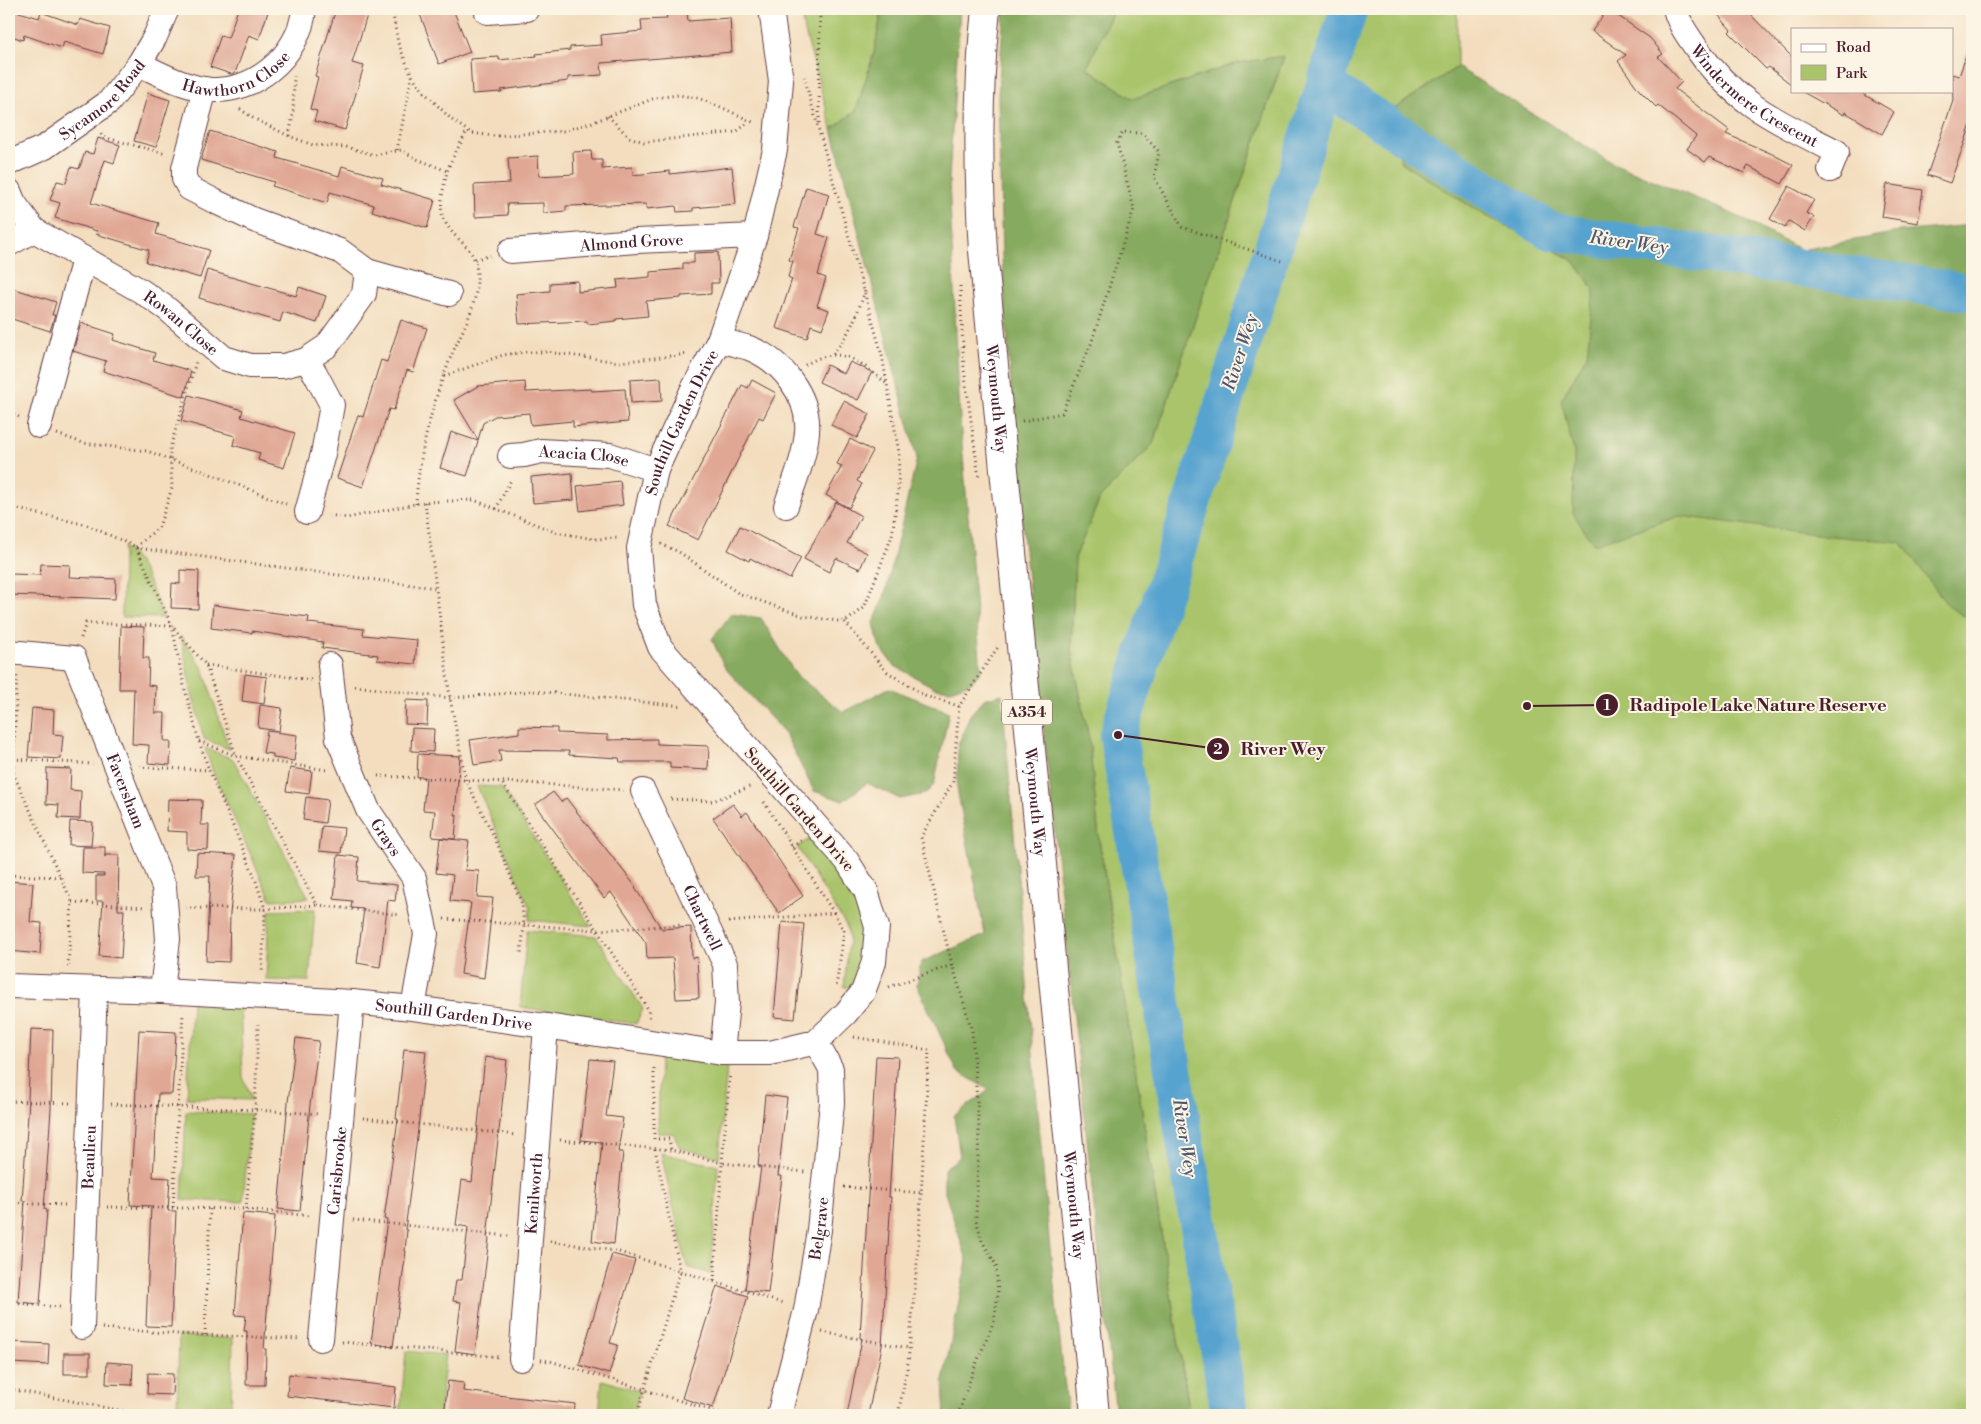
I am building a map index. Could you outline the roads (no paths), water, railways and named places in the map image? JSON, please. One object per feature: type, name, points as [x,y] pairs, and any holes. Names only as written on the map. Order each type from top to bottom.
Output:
[{"type":"highway","name":"Weymouth Way","points":[[986,9],[980,83],[980,200],[985,277],[1095,1415]]},
{"type":"street","name":"Sycamore Road","points":[[9,162],[45,148],[110,102],[139,64],[155,38],[167,9]]},
{"type":"street","name":"Hawthorn Close","points":[[139,64],[181,84],[213,90],[249,82],[263,75],[283,57],[297,35],[304,9]]},
{"type":"street","points":[[487,12],[527,9]]},
{"type":"street","name":"Southill Garden Drive","points":[[9,986],[173,991],[352,1002],[413,1008],[546,1026],[726,1053],[770,1053],[820,1049],[863,992],[874,962],[877,927],[866,891],[841,855],[660,647],[644,605],[639,548],[656,470],[713,350],[744,272],[755,236],[775,150],[781,81],[771,9]]},
{"type":"street","name":"Windermere Crescent","points":[[1675,9],[1678,21],[1703,58],[1724,83],[1768,117],[1837,152],[1830,170]]},
{"type":"street","points":[[213,90],[187,159],[184,179],[189,188],[254,220],[340,251],[367,271],[449,294]]},
{"type":"street","name":"Rowan Close","points":[[9,191],[14,203],[34,230],[114,274],[166,308],[224,358],[250,366],[282,366],[306,360],[327,346],[364,294],[367,271]]},
{"type":"street","points":[[9,244],[34,230]]},
{"type":"street","name":"Almond Grove","points":[[510,251],[636,241],[755,236]]},
{"type":"street","points":[[38,426],[84,259]]},
{"type":"street","points":[[713,350],[750,348],[772,362],[787,375],[796,388],[807,416],[807,432],[799,470],[786,506]]},
{"type":"street","points":[[306,360],[316,373],[332,405],[323,454],[307,512]]},
{"type":"street","name":"Acacia Close","points":[[517,456],[541,451],[610,455],[656,470]]},
{"type":"street","name":"Faversham","points":[[14,652],[74,658],[164,887],[173,991]]},
{"type":"street","name":"Grays","points":[[330,674],[338,738],[368,810],[414,878],[426,934],[413,1008]]},
{"type":"street","name":"Chartwell","points":[[645,795],[725,964],[727,1003],[726,1053]]},
{"type":"street","name":"Beaulieu","points":[[83,1318],[95,989]]},
{"type":"street","name":"Carisbrooke","points":[[321,1339],[352,1002]]},
{"type":"street","name":"Kenilworth","points":[[521,1359],[546,1026]]},
{"type":"street","name":"Belgrave","points":[[779,1415],[804,1319],[819,1230],[832,1103],[831,1069],[820,1049]]},
{"type":"waterway","name":"River Wey","points":[[1230,1415],[1118,735],[1349,9]]},
{"type":"waterway","name":"River Wey","points":[[1325,85],[1550,231],[1972,293]]},
{"type":"place","name":"Radipole Lake Nature Reserve","points":[[1527,706]]},
{"type":"place","name":"River Wey","points":[[1118,735]]}]
